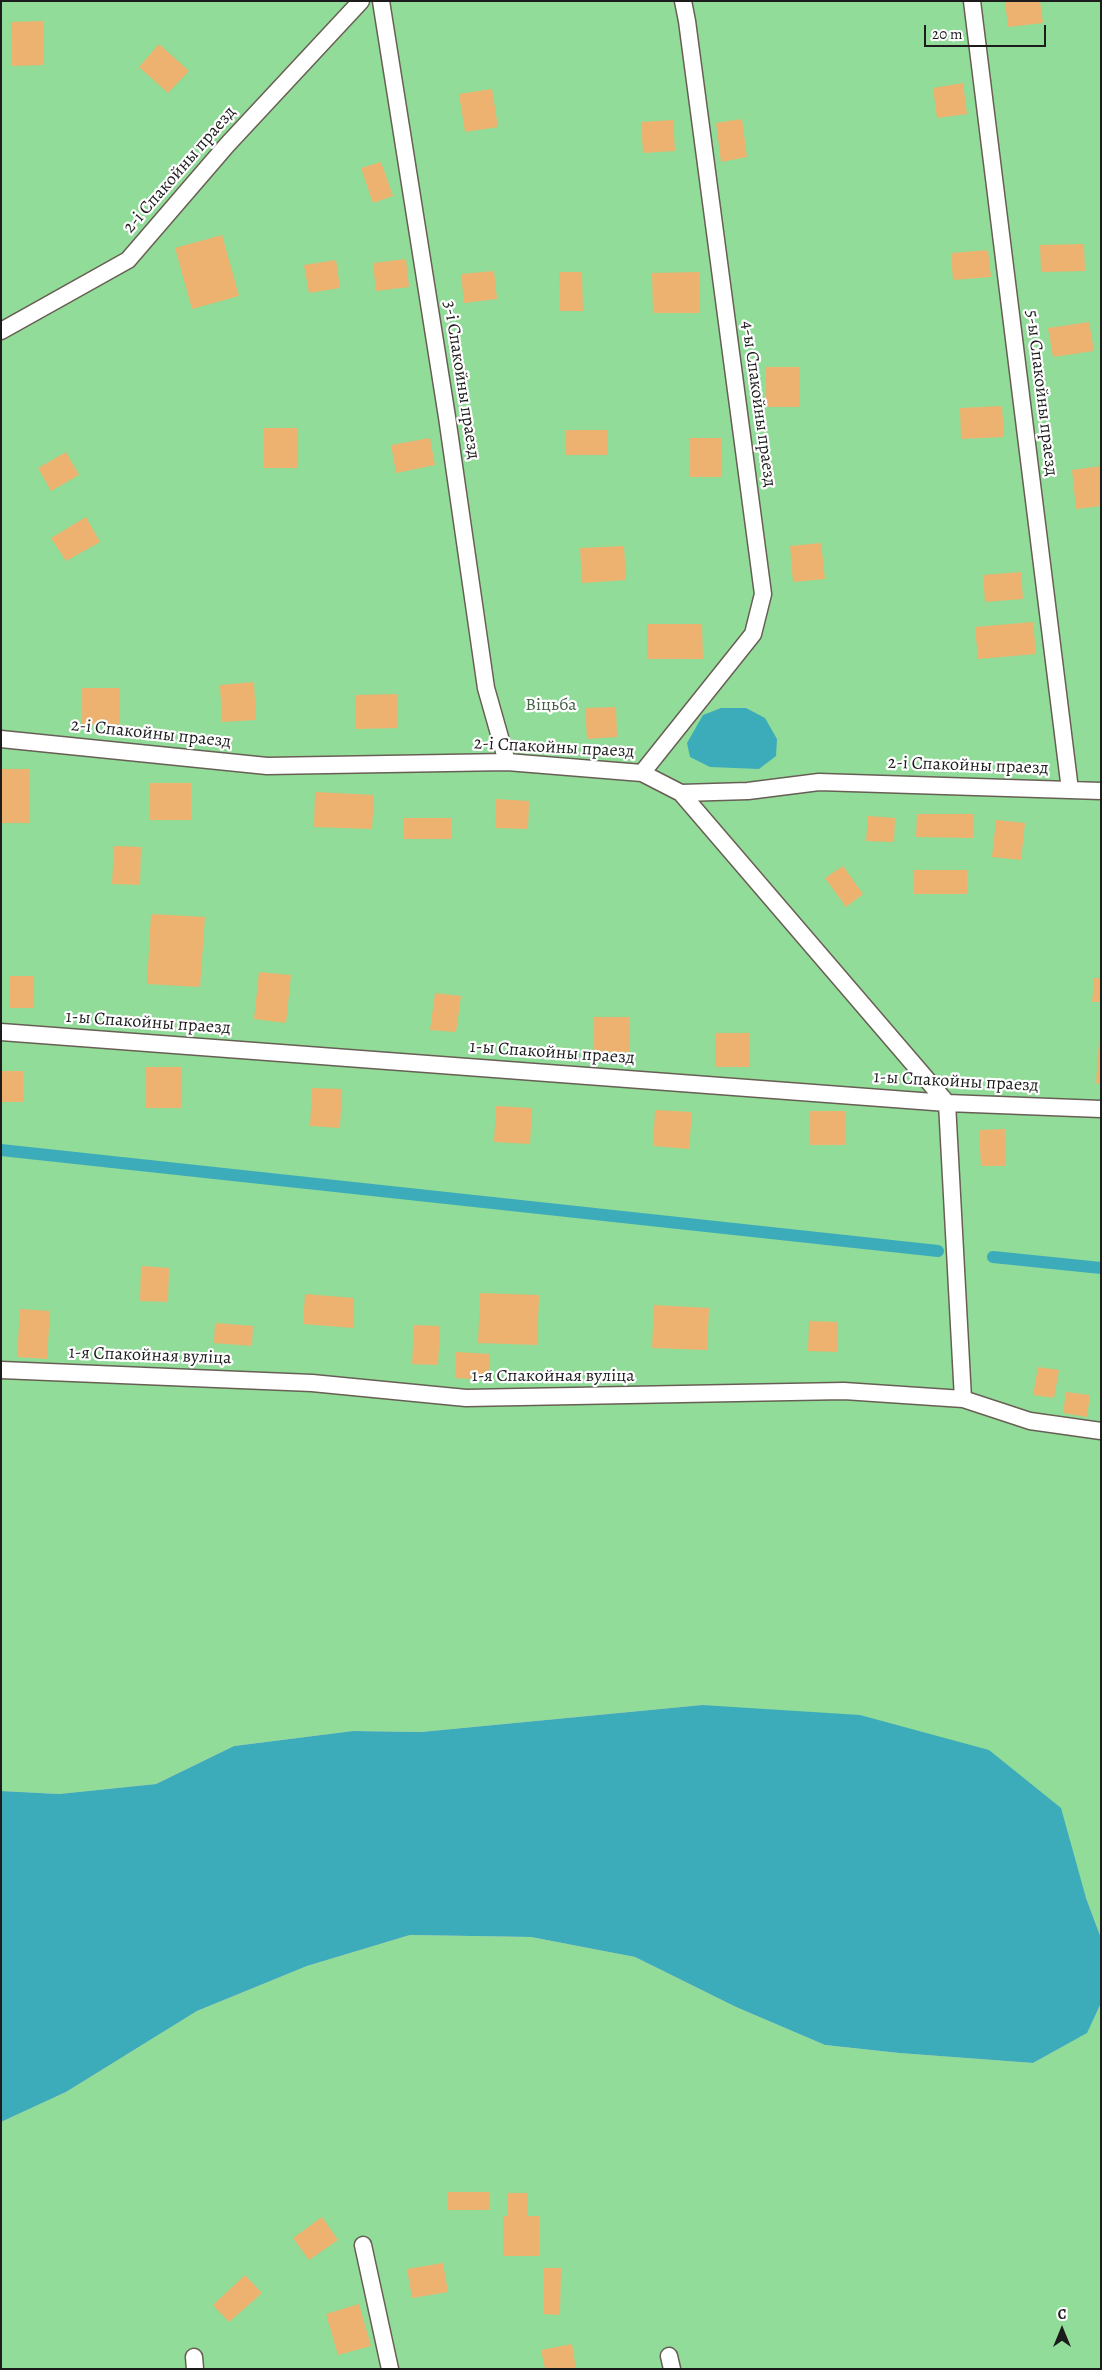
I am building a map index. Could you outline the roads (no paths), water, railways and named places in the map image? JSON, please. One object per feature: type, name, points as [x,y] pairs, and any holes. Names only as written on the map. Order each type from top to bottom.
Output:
[{"type":"lane","name":"2-і Спакойны праезд","points":[[1,331],[128,260],[227,145],[361,1]]},
{"type":"lane","name":"3-і Спакойны праезд","points":[[381,1],[447,416],[486,688],[507,762]]},
{"type":"lane","name":"4-ы Спакойны праезд","points":[[642,773],[753,634],[763,594],[683,1]]},
{"type":"lane","name":"5-ы Спакойны праезд","points":[[972,1],[1070,790]]},
{"type":"lane","name":"2-і Спакойны праезд","points":[[1,739],[267,766],[507,762],[642,773],[681,793],[748,791],[819,782],[1101,791]]},
{"type":"lane","points":[[681,793],[947,1103],[963,1399]]},
{"type":"lane","name":"1-ы Спакойны праезд","points":[[1,1032],[947,1103],[1101,1109]]},
{"type":"lane","name":"1-я Спакойная вуліца","points":[[1,1370],[312,1383],[466,1398],[844,1391],[963,1399],[1030,1422],[1101,1431]]},
{"type":"lane","points":[[363,2245],[390,2369]]},
{"type":"water","points":[[721,708],[746,708],[765,718],[777,739],[776,756],[759,769],[710,767],[690,757],[687,743],[703,715]]},
{"type":"water","points":[[702,1705],[860,1715],[989,1750],[1061,1808],[1086,1898],[1101,1938],[1101,2003],[1087,2033],[1033,2063],[899,2053],[825,2045],[736,2007],[635,1957],[531,1937],[410,1935],[307,1966],[197,2011],[66,2092],[1,2122],[1,1791],[59,1794],[156,1784],[234,1746],[353,1731],[421,1732]]},
{"type":"waterway","points":[[1,1150],[938,1251]]},
{"type":"waterway","points":[[993,1257],[1101,1268]]},
{"type":"park label","name":"Віцьба","points":[[551,706]]}]
